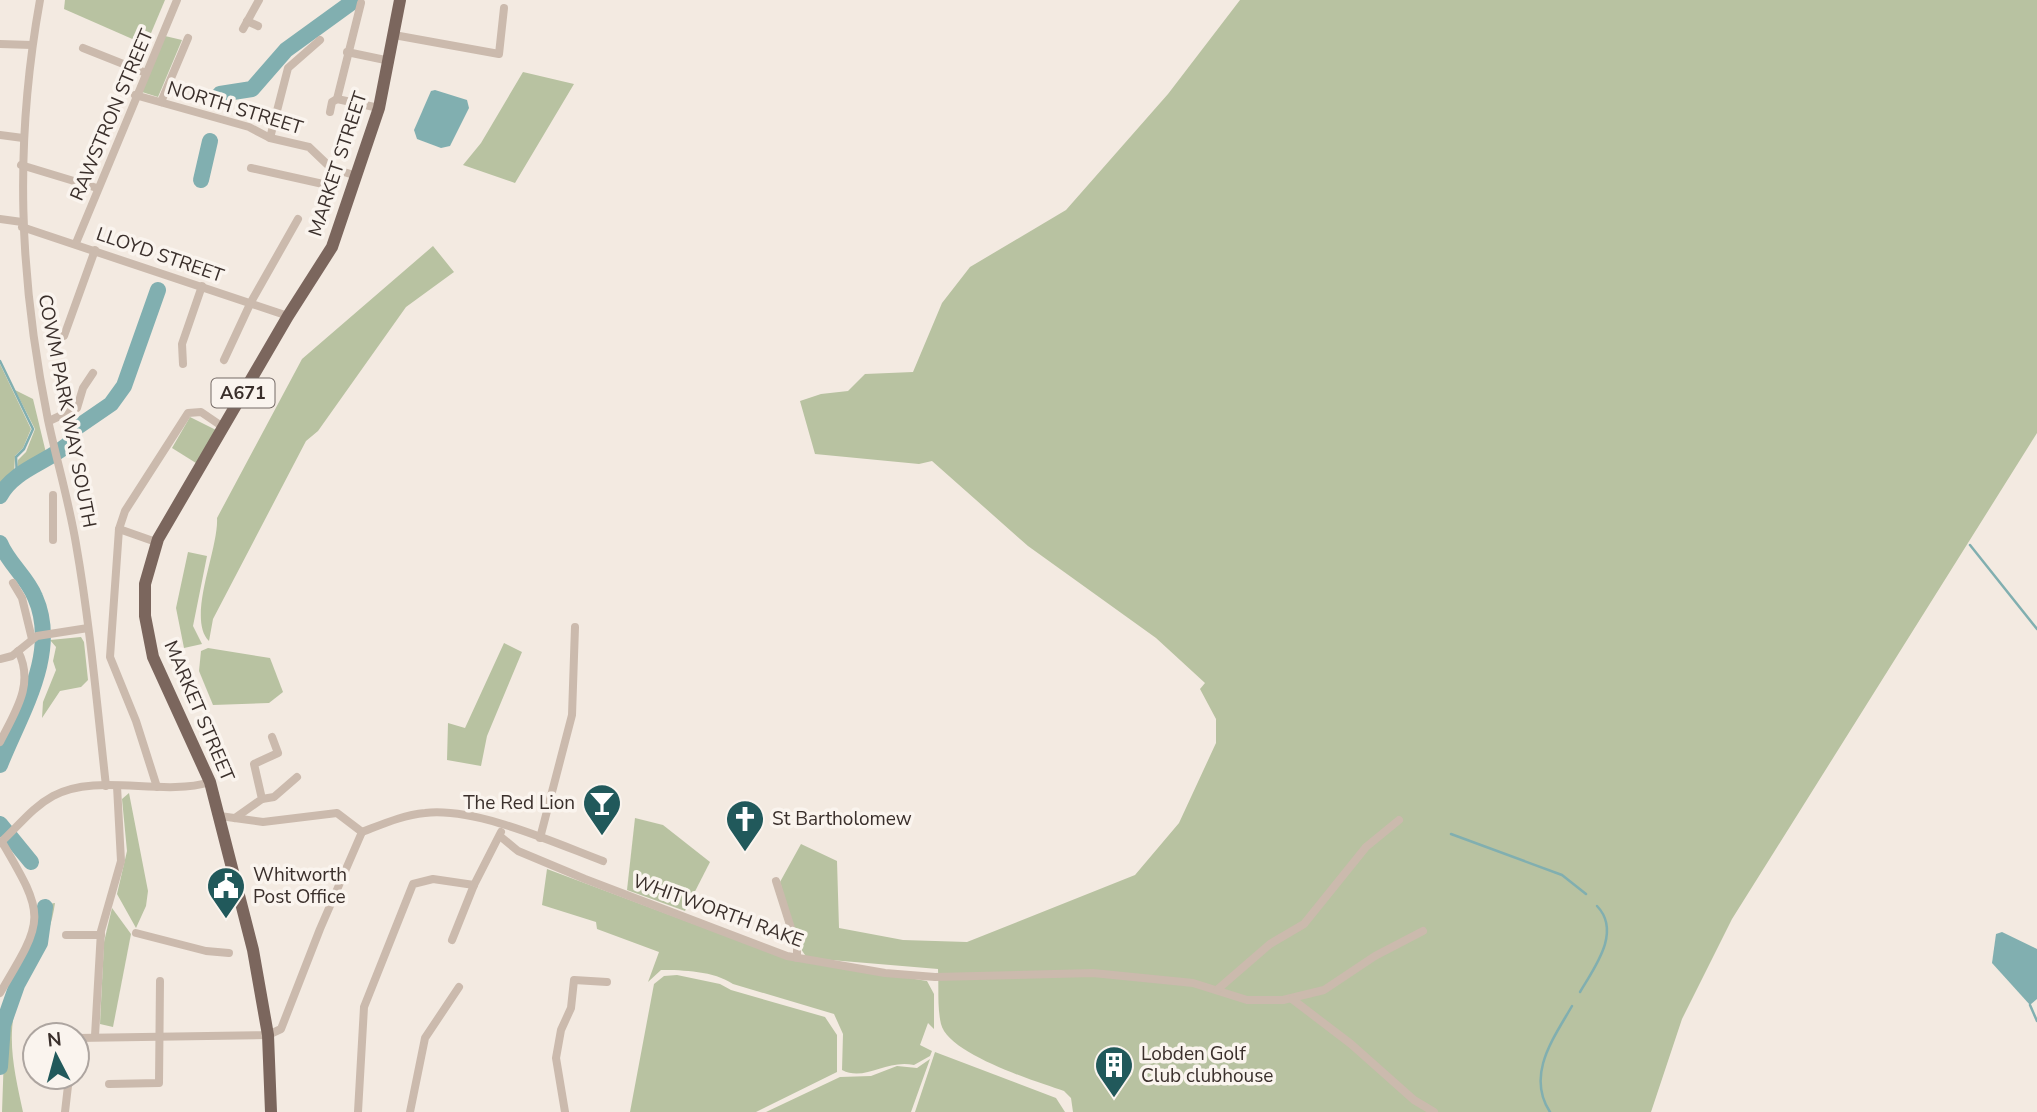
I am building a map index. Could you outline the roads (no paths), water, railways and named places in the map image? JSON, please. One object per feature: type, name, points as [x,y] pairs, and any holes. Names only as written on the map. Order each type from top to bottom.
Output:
[{"type":"main road","name":"MARKET STREET","points":[[271,1112],[268,1035],[253,950],[210,782],[162,681],[148,637],[145,584],[156,542],[288,316],[332,247],[379,108],[400,0]]},
{"type":"street","name":"COWM PARK WAY SOUTH","points":[[40,0],[32,45],[23,138],[22,224],[29,307],[49,421],[71,519],[88,628],[106,786]]},
{"type":"street","name":"RAWSTRON STREET","points":[[76,243],[135,95],[177,0]]},
{"type":"street","points":[[258,0],[245,25],[258,26]]},
{"type":"street","points":[[337,99],[361,3]]},
{"type":"street","points":[[394,35],[499,54],[504,8]]},
{"type":"street","points":[[160,102],[188,38]]},
{"type":"street","points":[[270,138],[288,68],[320,40]]},
{"type":"street","points":[[0,44],[32,45]]},
{"type":"street","points":[[83,48],[146,74]]},
{"type":"street","points":[[347,52],[390,61]]},
{"type":"street","name":"NORTH STREET","points":[[135,95],[249,127],[270,138],[309,147],[336,171],[358,176]]},
{"type":"street","points":[[330,112],[332,102],[337,99],[379,108]]},
{"type":"street","points":[[0,135],[23,138]]},
{"type":"street","points":[[21,165],[97,188]]},
{"type":"street","points":[[251,169],[323,184],[336,171]]},
{"type":"street","name":"LLOYD STREET","points":[[0,219],[22,224],[288,316]]},
{"type":"street","points":[[224,360],[251,302],[298,219]]},
{"type":"street","points":[[64,336],[95,250]]},
{"type":"street","points":[[183,366],[181,344],[202,286]]},
{"type":"street","points":[[49,421],[77,408],[83,388],[93,373]]},
{"type":"street","points":[[157,787],[136,721],[110,657],[119,529],[125,511],[188,413],[201,412],[223,427]]},
{"type":"street","points":[[53,495],[53,540]]},
{"type":"street","points":[[53,519],[71,519]]},
{"type":"street","points":[[119,529],[156,542]]},
{"type":"street","points":[[13,583],[22,598],[34,638]]},
{"type":"street","points":[[540,838],[572,715],[575,627]]},
{"type":"street","points":[[0,659],[18,651],[34,638],[51,632],[88,628]]},
{"type":"street","points":[[0,742],[27,681],[26,668],[18,651]]},
{"type":"street","points":[[262,799],[254,764],[278,753],[272,737]]},
{"type":"street","points":[[234,818],[262,799],[274,797],[297,776]]},
{"type":"street","points":[[0,993],[27,945],[36,912],[31,892],[2,841],[19,822],[34,808],[66,790],[106,786],[186,788],[210,782]]},
{"type":"street","points":[[95,1036],[101,935],[121,861],[117,786]]},
{"type":"street","points":[[91,1036],[268,1035],[281,1029],[362,832],[393,820],[428,812],[502,824],[604,861]]},
{"type":"street","points":[[220,816],[263,822],[337,813],[362,832]]},
{"type":"street","points":[[1218,989],[1270,944],[1304,924],[1366,847],[1399,820]]},
{"type":"street","points":[[452,940],[474,884],[501,837],[502,824]]},
{"type":"street","name":"WHITWORTH RAKE","points":[[501,837],[518,851],[586,879],[797,958],[885,973],[935,978],[1094,974],[1193,983],[1247,1000],[1292,999],[1324,990],[1375,956],[1423,931]]},
{"type":"street","points":[[358,1112],[364,1007],[413,884],[433,879],[474,884]]},
{"type":"street","points":[[776,881],[797,947],[797,958]]},
{"type":"street","points":[[136,933],[206,951],[229,953]]},
{"type":"street","points":[[66,935],[101,935]]},
{"type":"street","points":[[565,1112],[556,1058],[561,1030],[570,1008],[574,980],[607,982]]},
{"type":"street","points":[[109,1084],[159,1083],[160,981]]},
{"type":"street","points":[[410,1112],[425,1038],[458,987]]},
{"type":"street","points":[[1292,999],[1351,1044],[1414,1100],[1434,1112]]},
{"type":"street","points":[[65,1112],[67,1091]]},
{"type":"water","points":[[431,91],[467,100],[469,108],[450,146],[441,148],[417,139],[414,130]]},
{"type":"water","points":[[2002,932],[2037,949],[2037,999],[2030,1005],[1992,963],[1996,934]]},
{"type":"waterway","points":[[220,94],[252,89],[286,50],[355,0]]},
{"type":"waterway","points":[[201,180],[210,141]]},
{"type":"waterway","points":[[0,496],[14,479],[63,448],[72,441],[71,434],[76,428],[111,404],[124,386],[158,290]]},
{"type":"waterway","points":[[0,361],[33,429],[24,449],[16,457],[17,476]]},
{"type":"waterway","points":[[0,543],[35,597],[43,640],[34,683],[0,765]]},
{"type":"waterway","points":[[1970,545],[2037,629]]},
{"type":"waterway","points":[[0,824],[31,862]]},
{"type":"waterway","points":[[1451,834],[1562,875],[1586,894]]},
{"type":"waterway","points":[[1580,992],[1598,961],[1606,938],[1604,916],[1597,906]]},
{"type":"waterway","points":[[0,1067],[3,1025],[17,985],[40,943],[45,907]]},
{"type":"waterway","points":[[2030,1005],[2037,1021]]},
{"type":"waterway","points":[[1550,1112],[1543,1098],[1541,1071],[1550,1044],[1572,1006]]},
{"type":"place","name":"The Red Lion","points":[[602,837]]},
{"type":"place","name":"St Bartholomew","points":[[745,853]]},
{"type":"place","name":"Whitworth Post Office","points":[[226,920]]},
{"type":"place","name":"Lobden Golf Club clubhouse","points":[[1114,1099]]}]
